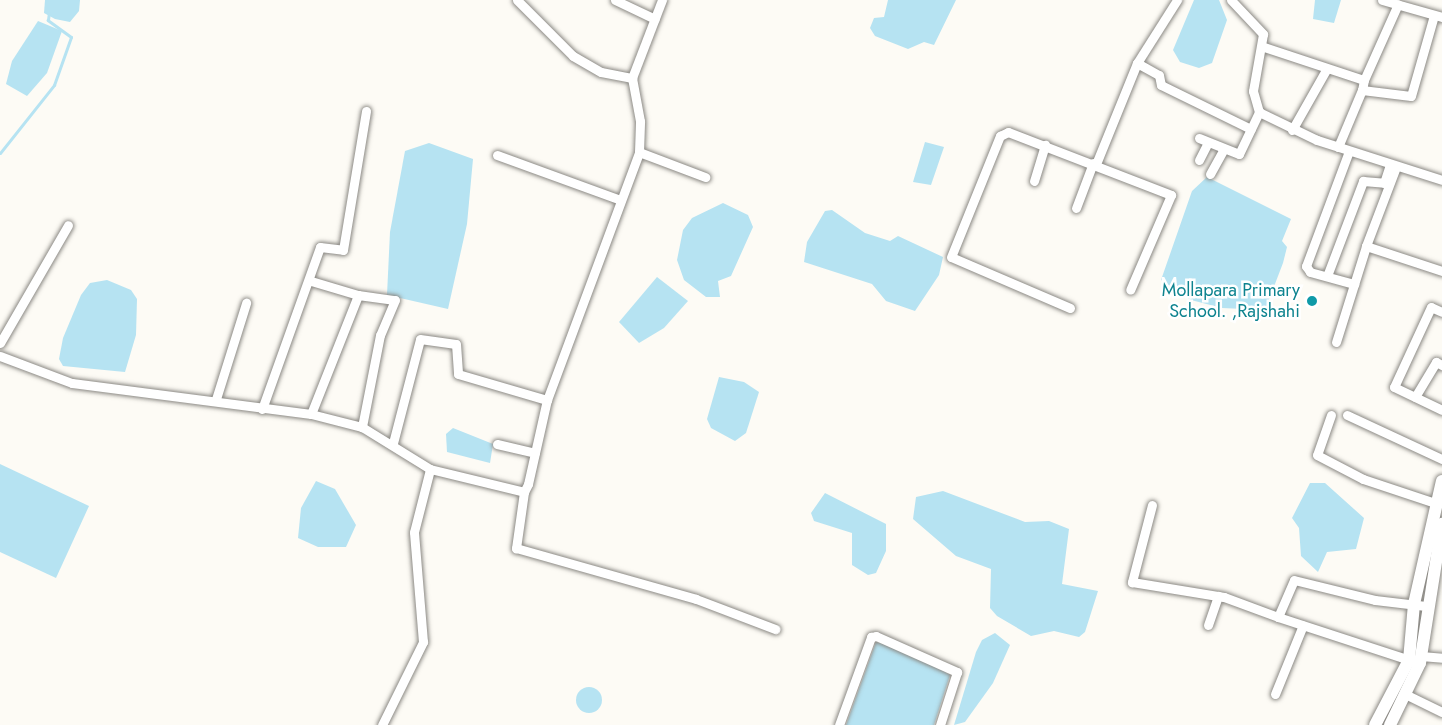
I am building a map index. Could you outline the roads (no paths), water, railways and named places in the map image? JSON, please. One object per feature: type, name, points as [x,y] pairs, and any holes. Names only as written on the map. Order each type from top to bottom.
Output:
[{"type":"street","points":[[517,0],[573,56],[601,72],[632,78]]},
{"type":"street","points":[[615,0],[655,19]]},
{"type":"street","points":[[662,0],[632,78],[640,121],[639,152],[618,199],[547,400],[524,492],[516,548],[696,599],[775,629]]},
{"type":"street","points":[[1076,208],[1137,63],[1177,0]]},
{"type":"street","points":[[1199,160],[1204,140],[1239,154],[1258,112],[1252,91],[1264,47],[1263,34],[1231,0]]},
{"type":"street","points":[[1264,47],[1363,85],[1411,96],[1438,16],[1382,0]]},
{"type":"street","points":[[1338,147],[1398,4]]},
{"type":"street","points":[[1137,63],[1159,75],[1161,85],[1251,129]]},
{"type":"street","points":[[1292,130],[1326,70]]},
{"type":"street","points":[[262,409],[311,281],[320,247],[344,250],[366,111]]},
{"type":"street","points":[[1258,112],[1292,130],[1393,166],[1442,180]]},
{"type":"street","points":[[1070,308],[951,257],[1000,136],[1008,132],[1171,195],[1130,290]]},
{"type":"street","points":[[1034,182],[1045,145]]},
{"type":"street","points":[[1210,174],[1224,149]]},
{"type":"street","points":[[1349,151],[1306,266],[1354,285]]},
{"type":"street","points":[[639,152],[705,177]]},
{"type":"street","points":[[497,155],[618,199]]},
{"type":"street","points":[[1336,342],[1393,166]]},
{"type":"street","points":[[1327,276],[1364,181],[1382,184],[1393,166]]},
{"type":"street","points":[[0,343],[68,225]]},
{"type":"street","points":[[1366,246],[1442,272]]},
{"type":"street","points":[[311,281],[358,295],[394,300],[380,335],[362,427]]},
{"type":"street","points":[[311,414],[358,295]]},
{"type":"street","points":[[216,399],[246,303]]},
{"type":"street","points":[[1442,312],[1431,307],[1394,387],[1442,410]]},
{"type":"street","points":[[393,443],[420,339],[456,344],[458,374],[547,400]]},
{"type":"street","points":[[0,356],[72,383],[216,399],[262,409],[311,414],[362,427],[393,443],[430,469],[524,492]]},
{"type":"street","points":[[1415,397],[1436,362],[1442,365]]},
{"type":"street","points":[[1331,415],[1317,455],[1363,479],[1435,503]]},
{"type":"street","points":[[1347,415],[1442,459]]},
{"type":"street","points":[[497,444],[535,453]]},
{"type":"street","points":[[382,725],[423,642],[414,532],[430,469]]},
{"type":"street","points":[[1390,725],[1407,695],[1416,660],[1420,605],[1435,503],[1442,481]]},
{"type":"street","points":[[1152,505],[1132,582],[1218,596],[1416,660],[1442,658]]},
{"type":"street","points":[[1420,605],[1442,524]]},
{"type":"street","points":[[1278,617],[1294,580],[1420,605]]},
{"type":"street","points":[[1208,625],[1218,596]]},
{"type":"street","points":[[1275,694],[1303,625]]},
{"type":"street","points":[[839,725],[876,636],[957,672],[940,725]]},
{"type":"street","points":[[1376,725],[1416,660]]},
{"type":"street","points":[[1407,695],[1442,712]]},
{"type":"water","points":[[45,0],[80,0],[79,11],[70,22],[55,19],[44,13]]},
{"type":"water","points":[[888,0],[956,0],[934,45],[924,42],[908,49],[875,36],[870,28],[874,18],[884,17]]},
{"type":"water","points":[[1194,0],[1219,0],[1227,20],[1212,63],[1199,68],[1180,62],[1173,50]]},
{"type":"water","points":[[1315,0],[1341,0],[1334,23],[1313,19]]},
{"type":"water","points":[[38,21],[62,31],[47,73],[27,96],[6,84],[12,61]]},
{"type":"water","points":[[925,142],[944,147],[931,185],[913,182]]},
{"type":"water","points":[[429,143],[473,159],[467,224],[448,309],[387,295],[390,232],[405,151]]},
{"type":"water","points":[[1207,177],[1291,219],[1282,241],[1287,247],[1283,263],[1265,310],[1222,308],[1191,300],[1161,280],[1192,191]]},
{"type":"water","points":[[723,203],[748,215],[753,227],[731,276],[718,281],[720,297],[706,297],[684,280],[677,260],[683,230],[692,218]]},
{"type":"water","points":[[832,210],[865,233],[890,241],[898,236],[943,257],[939,275],[915,311],[886,301],[872,284],[804,262],[807,242],[825,211]]},
{"type":"water","points":[[657,277],[688,301],[664,328],[639,343],[619,322]]},
{"type":"water","points":[[107,280],[131,290],[137,299],[136,335],[125,372],[63,366],[59,359],[63,338],[81,295],[90,283]]},
{"type":"water","points":[[719,377],[744,382],[759,392],[746,433],[735,441],[711,428],[707,419]]},
{"type":"water","points":[[453,428],[493,444],[490,463],[447,452],[446,434]]},
{"type":"water","points":[[0,464],[89,506],[56,578],[0,552]]},
{"type":"water","points":[[316,481],[335,489],[356,525],[346,547],[318,547],[298,538],[301,508]]},
{"type":"water","points":[[1310,483],[1325,483],[1364,518],[1356,549],[1327,552],[1318,572],[1301,556],[1299,528],[1292,518]]},
{"type":"water","points":[[943,491],[1025,522],[1049,521],[1069,529],[1062,584],[1098,591],[1085,632],[1079,637],[1054,631],[1031,636],[997,616],[990,608],[991,569],[956,556],[913,519],[916,497]]},
{"type":"water","points":[[825,493],[886,524],[886,551],[876,573],[868,575],[852,565],[852,533],[814,521],[811,513]]},
{"type":"water","points":[[995,633],[1010,645],[993,683],[965,722],[954,725],[976,652],[982,640]]},
{"type":"water","points":[[876,642],[912,652],[950,675],[934,725],[846,725]]},
{"type":"water","points":[[589,687],[598,691],[602,700],[598,709],[589,713],[580,709],[576,700],[580,691]]},
{"type":"waterway","points":[[0,153],[54,85],[71,37],[48,20],[49,12]]},
{"type":"place","name":"Mollapara Primary School. ,Rajshahi","points":[[1312,301]]}]
